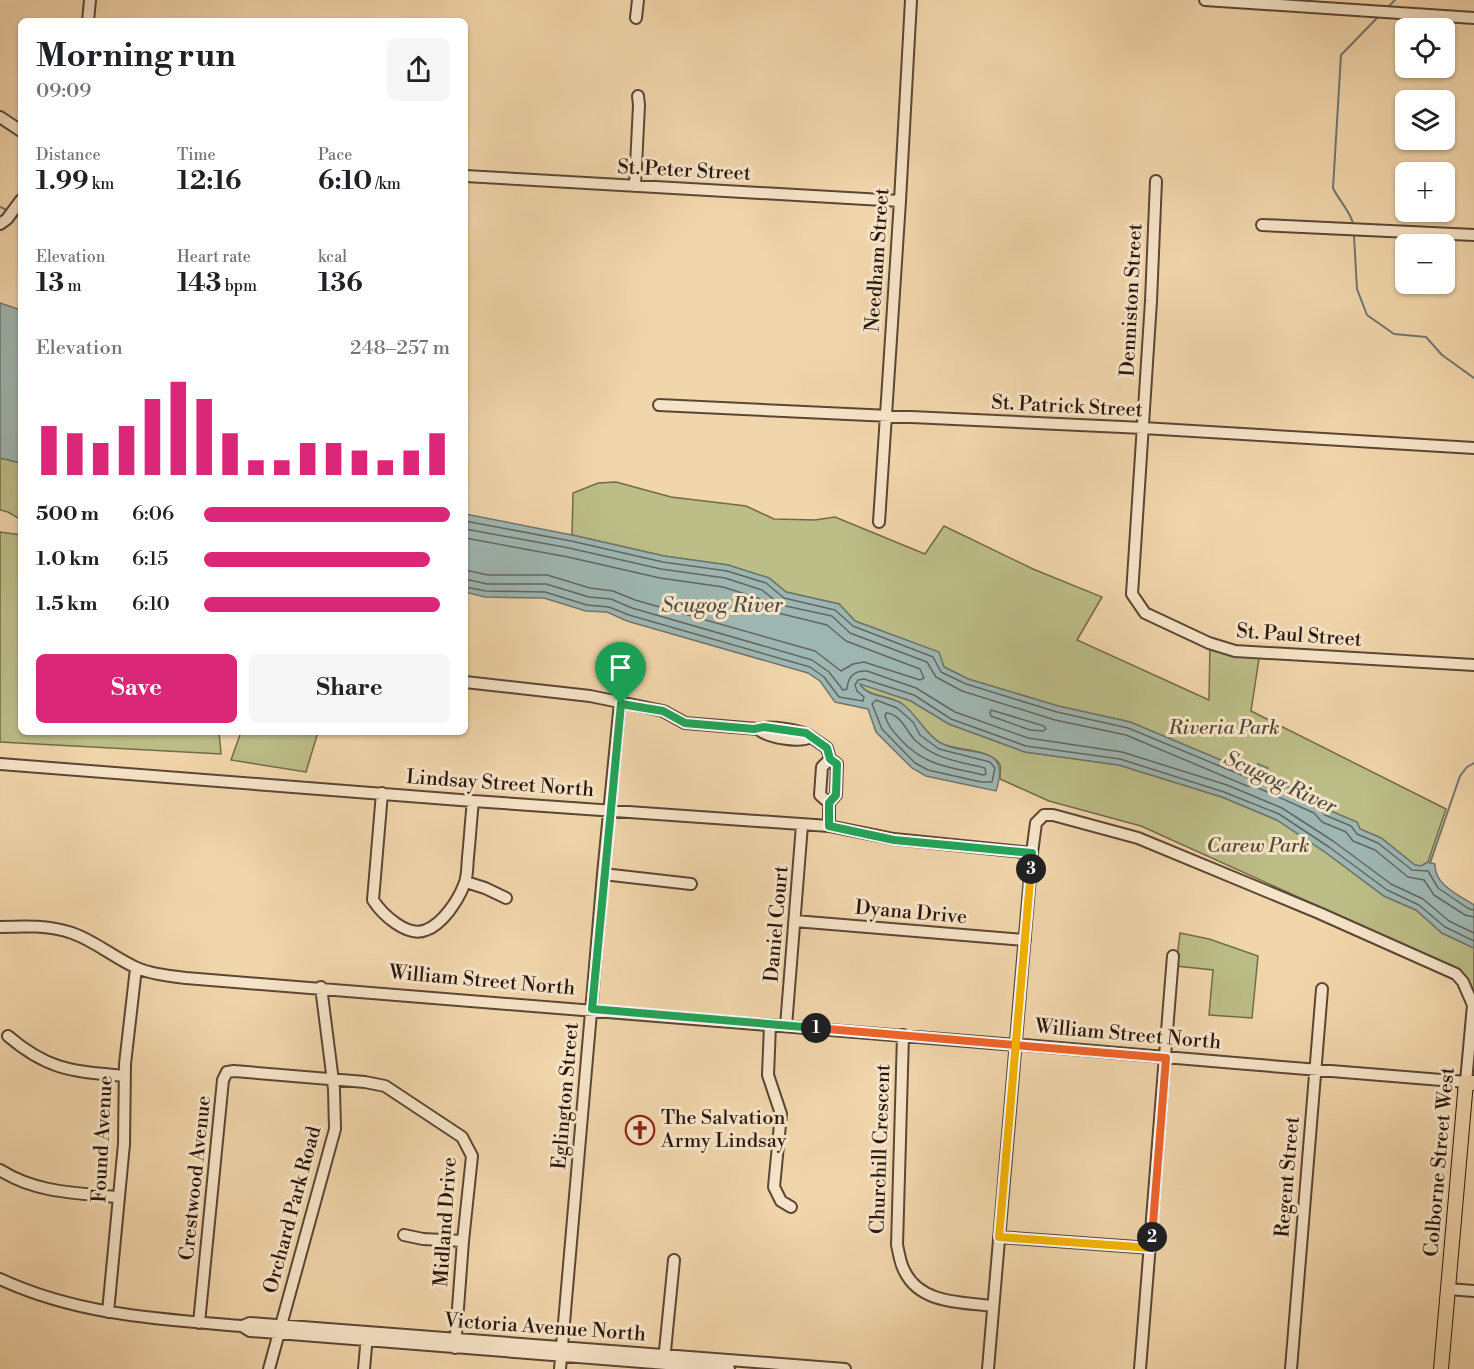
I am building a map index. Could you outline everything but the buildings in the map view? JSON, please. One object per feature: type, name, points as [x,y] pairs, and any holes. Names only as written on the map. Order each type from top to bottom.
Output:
[{"type":"main road","name":"Colborne Street West","points":[[1441,1369],[1470,1083]]},
{"type":"street","points":[[88,18],[90,0]]},
{"type":"street","points":[[636,18],[638,0]]},
{"type":"street","name":"Needham Street","points":[[879,522],[911,0]]},
{"type":"street","points":[[1205,0],[1474,18]]},
{"type":"street","points":[[635,186],[638,96]]},
{"type":"street","points":[[0,117],[18,129]]},
{"type":"street","name":"St. Peter Street","points":[[468,176],[900,201]]},
{"type":"street","name":"Denniston Street","points":[[1136,600],[1132,594],[1156,181]]},
{"type":"street","points":[[0,224],[7,219],[18,204]]},
{"type":"street","points":[[1263,225],[1474,235]]},
{"type":"street","name":"St. Patrick Street","points":[[659,405],[1143,428],[1474,448]]},
{"type":"street","name":"St. Paul Street","points":[[1136,600],[1144,614],[1209,643],[1235,651],[1474,665]]},
{"type":"street","points":[[468,682],[590,696],[663,711],[685,723],[758,729],[763,734],[783,733],[805,740],[811,737],[827,748],[830,759],[837,764],[836,795],[829,803],[829,826]]},
{"type":"street","name":"Eglington Street","points":[[560,1369],[622,682]]},
{"type":"street","points":[[829,803],[820,795],[822,767],[830,759]]},
{"type":"street","name":"Lindsay Street North","points":[[0,764],[829,826],[894,840],[1032,853]]},
{"type":"street","points":[[382,793],[373,900],[381,912],[395,923],[411,930],[425,931],[440,921],[458,899],[465,882],[473,801]]},
{"type":"street","name":"Colborne Street West","points":[[1032,853],[1036,823],[1044,815],[1053,815],[1138,838],[1338,921],[1456,974],[1463,982],[1473,1005],[1470,1083]]},
{"type":"street","name":"Daniel Court","points":[[786,1026],[802,825]]},
{"type":"street","points":[[988,1369],[1032,853]]},
{"type":"street","points":[[603,874],[690,884]]},
{"type":"street","points":[[465,882],[506,898]]},
{"type":"street","name":"Dyana Drive","points":[[795,921],[1025,940]]},
{"type":"street","name":"William Street North","points":[[0,927],[35,926],[70,932],[91,941],[136,968],[154,974],[1470,1083]]},
{"type":"street","points":[[1140,1369],[1173,956]]},
{"type":"street","name":"Found Avenue","points":[[108,1312],[124,1144],[124,1076],[136,968]]},
{"type":"street","name":"Orchard Park Road","points":[[269,1369],[335,1129],[333,1080],[321,987]]},
{"type":"street","name":"Regent Street","points":[[1291,1369],[1322,989]]},
{"type":"street","points":[[770,1024],[768,1075],[781,1114],[774,1187],[781,1201],[791,1206]]},
{"type":"street","name":"Churchill Crescent","points":[[903,1035],[897,1245],[904,1272],[914,1284],[933,1298],[993,1306]]},
{"type":"street","points":[[8,1036],[20,1047],[55,1066],[124,1076]]},
{"type":"street","name":"Crestwood Avenue","points":[[199,1323],[223,1080],[227,1072],[333,1080]]},
{"type":"street","name":"Midland Drive","points":[[333,1080],[385,1086],[462,1137],[472,1156],[456,1344]]},
{"type":"street","points":[[0,1170],[19,1181],[40,1188],[118,1197]]},
{"type":"street","points":[[404,1234],[423,1239],[463,1241]]},
{"type":"street","points":[[999,1237],[1151,1248]]},
{"type":"street","points":[[664,1360],[674,1260]]},
{"type":"street","name":"Victoria Avenue North","points":[[0,1279],[55,1300],[144,1318],[242,1326],[250,1323],[279,1330],[664,1360],[845,1369]]},
{"type":"street","points":[[1448,1289],[1474,1291]]},
{"type":"street","points":[[364,1369],[367,1336]]},
{"type":"street","name":"Victoria Avenue North","points":[[664,1360],[729,1369]]},
{"type":"green space","points":[[0,458],[18,462],[18,518],[0,510]]},
{"type":"green space","name":"Riveria Park","points":[[616,482],[671,497],[746,506],[774,519],[815,520],[835,517],[925,554],[944,526],[1033,569],[1102,597],[1077,640],[1209,700],[1210,643],[1260,652],[1251,711],[1446,809],[1428,862],[1421,866],[1415,865],[1381,838],[1360,829],[1357,822],[1328,810],[1326,803],[1265,777],[1258,764],[1254,774],[1130,722],[1058,706],[968,679],[944,667],[938,652],[855,621],[839,604],[786,592],[769,578],[728,565],[664,556],[572,535],[573,493],[598,483]]},
{"type":"green space","points":[[0,532],[18,535],[18,735],[219,735],[221,754],[0,742]]},
{"type":"green space","name":"Carew Park","points":[[859,683],[911,701],[949,724],[1025,752],[1119,765],[1222,797],[1277,820],[1384,896],[1416,910],[1442,933],[1474,948],[1474,997],[1465,982],[1426,955],[1141,826],[1049,801],[1000,779],[1000,765],[996,760],[981,753],[940,743],[901,703],[867,691]]},
{"type":"green space","points":[[240,735],[317,735],[306,772],[231,760]]},
{"type":"green space","points":[[1180,933],[1209,939],[1258,956],[1252,1018],[1209,1015],[1213,970],[1176,966]]},
{"type":"water","points":[[0,303],[18,309],[18,462],[0,458]]},
{"type":"water","name":"Scugog River","points":[[468,515],[664,556],[728,565],[769,578],[786,592],[839,604],[855,621],[939,652],[944,667],[968,679],[1058,706],[1130,722],[1254,774],[1258,764],[1268,768],[1265,777],[1326,803],[1328,810],[1357,822],[1360,829],[1381,838],[1415,865],[1421,866],[1428,862],[1435,864],[1443,884],[1474,905],[1474,948],[1442,933],[1416,910],[1384,896],[1277,820],[1222,797],[1119,765],[1025,752],[949,724],[911,701],[860,684],[872,694],[901,703],[939,742],[993,758],[998,764],[1000,775],[996,791],[926,776],[912,768],[876,732],[868,709],[835,702],[820,681],[808,673],[627,621],[607,612],[586,611],[544,598],[485,597],[468,593]]},
{"type":"waterway","points":[[1387,8],[1395,0]]},
{"type":"waterway","points":[[1353,224],[1333,188],[1341,55],[1377,18]]},
{"type":"waterway","points":[[0,207],[7,210]]},
{"type":"waterway","points":[[1354,236],[1357,289],[1367,315],[1394,334],[1426,337],[1442,355],[1474,378]]},
{"type":"waterway","points":[[1430,863],[1460,776],[1467,767],[1474,763]]},
{"type":"place","name":"The Salvation Army Lindsay","points":[[640,1130]]},
{"type":"route","points":[[621,704],[603,874],[592,1009],[786,1026],[1016,1045],[1024,1045],[1166,1058],[1151,1248],[999,1237],[1016,1045],[1032,853],[894,840],[829,826],[829,803],[836,795],[837,764],[830,759],[827,748],[806,733],[764,727],[754,729],[685,723],[663,711],[621,704]]}]
